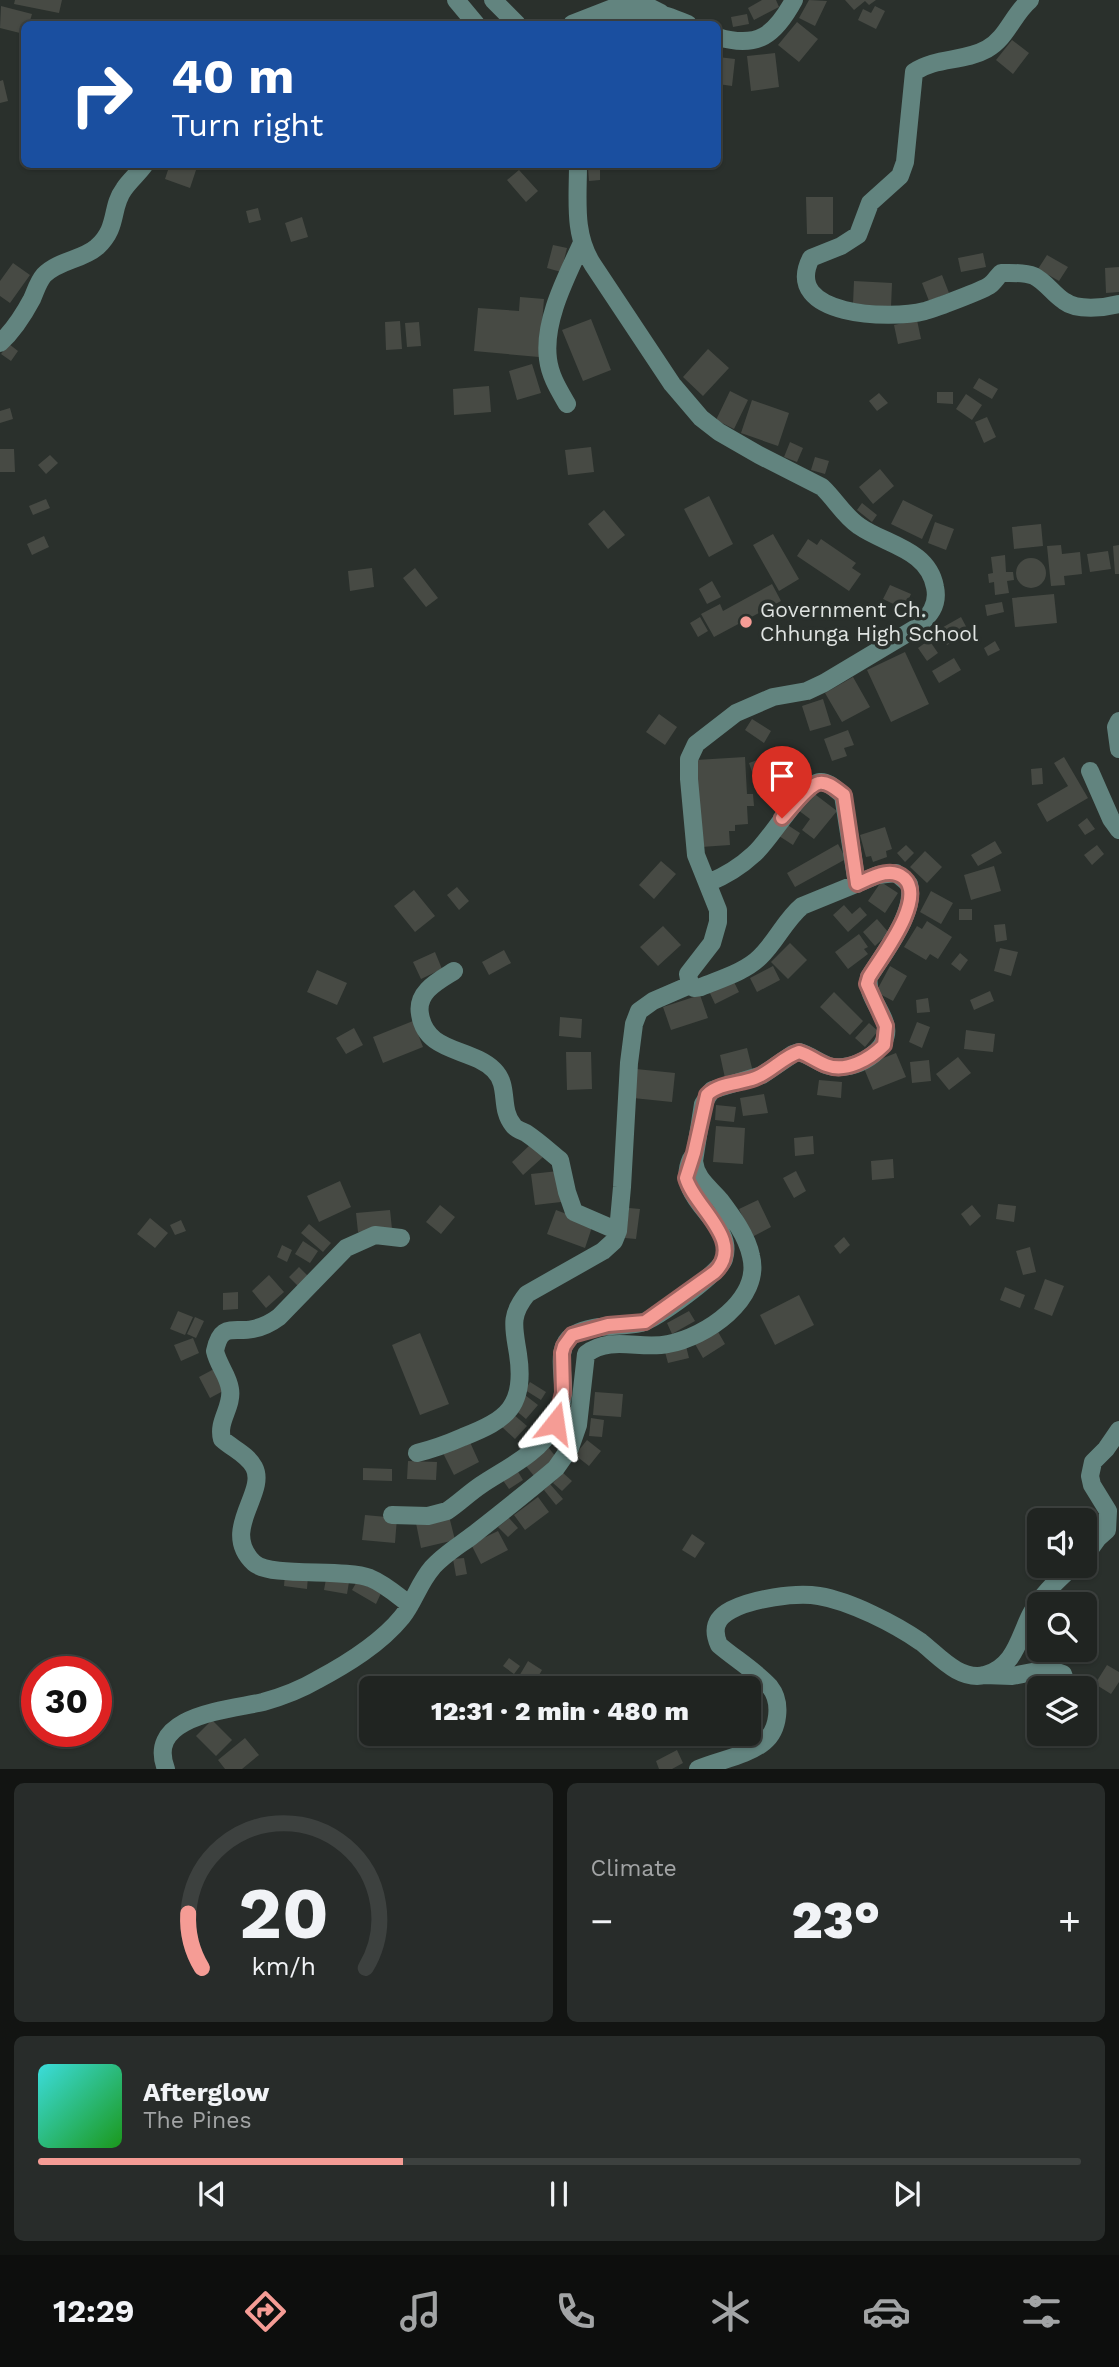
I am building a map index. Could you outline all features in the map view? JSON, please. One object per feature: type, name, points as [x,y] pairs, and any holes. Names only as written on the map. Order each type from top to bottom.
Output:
[{"type":"street","points":[[456,0],[474,21]]},
{"type":"street","points":[[493,0],[514,21]]},
{"type":"street","points":[[721,38],[750,42],[765,37],[778,26],[794,0]]},
{"type":"street","points":[[1030,0],[998,41],[988,49],[930,64],[914,72],[905,162],[900,176],[870,203],[858,235],[841,246],[811,258],[806,269],[806,280],[811,293],[819,301],[839,310],[866,313],[924,311],[989,286],[1000,273],[1032,275],[1065,303],[1073,306],[1119,304]]},
{"type":"street","points":[[580,21],[628,2],[643,4],[681,21]]},
{"type":"street","points":[[624,21],[647,13],[661,13]]},
{"type":"street","points":[[0,343],[20,319],[43,276],[58,265],[96,248],[106,237],[113,224],[119,197],[142,168]]},
{"type":"street","points":[[392,1515],[428,1516],[447,1511],[543,1442],[555,1423],[562,1404],[562,1353],[572,1335],[608,1325],[645,1322],[721,1266],[725,1248],[719,1231],[692,1192],[686,1178],[694,1153],[703,1104],[712,1090],[762,1076],[799,1052],[828,1066],[843,1066],[860,1062],[884,1045],[886,1026],[867,984],[904,919],[911,892],[909,884],[896,873],[878,874],[803,906],[761,957],[747,967],[701,988],[690,985],[688,974],[712,943],[718,922],[718,910],[696,855],[689,759],[696,744],[736,713],[773,697],[807,691],[824,684],[900,639],[928,617],[935,607],[935,587],[927,566],[916,556],[861,528],[822,486],[719,432],[701,418],[672,384],[581,245],[578,232],[578,168]]},
{"type":"street","points":[[567,404],[552,377],[547,358],[549,334],[555,310],[581,245]]},
{"type":"street","points":[[1119,721],[1116,727],[1119,749]]},
{"type":"street","points":[[1090,771],[1111,819],[1119,830]]},
{"type":"street","points":[[708,883],[729,874],[756,853],[782,818],[810,787],[820,782],[829,784],[844,795],[857,884]]},
{"type":"street","points":[[454,971],[434,983],[420,1002],[420,1014],[428,1035],[448,1048],[480,1059],[493,1068],[502,1079],[506,1110],[513,1126],[561,1160],[574,1212],[618,1231]]},
{"type":"street","points":[[417,1453],[438,1448],[487,1428],[506,1415],[519,1390],[520,1372],[514,1315],[520,1303],[527,1294],[603,1251],[614,1241],[618,1231],[629,1052],[634,1024],[639,1011],[653,1001],[690,985]]},
{"type":"street","points":[[166,1769],[161,1757],[162,1746],[168,1734],[181,1725],[201,1715],[228,1707],[279,1697],[316,1681],[384,1636],[410,1605],[433,1566],[556,1468],[570,1448],[578,1425],[586,1354],[606,1344],[666,1345],[684,1340],[737,1306],[751,1285],[754,1268],[751,1253],[726,1208],[695,1170],[694,1153]]},
{"type":"street","points":[[401,1238],[375,1235],[346,1248],[279,1317],[269,1324],[251,1329],[232,1328],[222,1335],[215,1351],[230,1390],[230,1400],[220,1426],[222,1439],[246,1456],[258,1476],[257,1487],[245,1510],[242,1527],[246,1553],[256,1564],[270,1571],[351,1574],[370,1578],[410,1605]]},
{"type":"street","points":[[1097,1542],[1107,1530],[1108,1511],[1092,1485],[1090,1476],[1093,1462],[1119,1430]]},
{"type":"street","points":[[984,1675],[1013,1656],[1031,1613],[1060,1578]]},
{"type":"street","points":[[698,1769],[764,1742],[774,1730],[778,1714],[776,1699],[770,1688],[719,1645],[715,1636],[715,1625],[723,1615],[743,1604],[801,1595],[820,1596],[847,1604],[919,1641],[953,1669],[966,1674],[1012,1676],[1048,1669],[1064,1676]]},
{"type":"building","points":[[15,0],[62,0],[59,13],[14,4]]},
{"type":"building","points":[[762,0],[776,0],[779,7],[754,20],[748,8]]},
{"type":"building","points":[[809,0],[827,1],[815,26],[799,18]]},
{"type":"building","points":[[845,0],[876,0],[869,5],[865,1],[854,10]]},
{"type":"building","points":[[1,6],[32,14],[30,21],[21,21],[21,33],[0,28]]},
{"type":"building","points":[[875,6],[885,11],[876,29],[858,20],[863,9],[871,13]]},
{"type":"building","points":[[747,14],[749,24],[733,27],[731,17]]},
{"type":"building","points":[[797,22],[818,39],[799,62],[778,45]]},
{"type":"building","points":[[1012,40],[1029,53],[1013,74],[996,60]]},
{"type":"building","points":[[775,53],[779,87],[751,91],[747,56]]},
{"type":"building","points":[[721,57],[735,59],[732,86],[721,84]]},
{"type":"building","points":[[3,80],[8,101],[0,103],[0,81]]},
{"type":"building","points":[[169,168],[197,168],[190,188],[165,179]]},
{"type":"building","points":[[588,168],[600,168],[600,180],[589,181]]},
{"type":"building","points":[[519,170],[538,191],[526,202],[507,180]]},
{"type":"building","points":[[806,197],[833,197],[833,234],[807,234]]},
{"type":"building","points":[[258,208],[261,220],[249,223],[246,211]]},
{"type":"building","points":[[302,217],[308,237],[291,242],[285,223]]},
{"type":"building","points":[[553,245],[567,248],[561,272],[547,268]]},
{"type":"building","points":[[983,253],[986,267],[961,272],[958,258]]},
{"type":"building","points":[[1047,255],[1068,267],[1059,281],[1038,269]]},
{"type":"building","points":[[13,263],[30,275],[10,303],[0,296],[0,281]]},
{"type":"building","points":[[1119,267],[1119,292],[1106,293],[1105,268]]},
{"type":"building","points":[[942,275],[949,293],[929,301],[922,283]]},
{"type":"building","points":[[854,281],[892,283],[891,307],[853,304]]},
{"type":"building","points":[[520,297],[544,299],[539,357],[474,351],[478,308],[519,311]]},
{"type":"building","points":[[591,319],[611,370],[583,381],[562,330]]},
{"type":"building","points":[[917,320],[921,339],[898,344],[894,325]]},
{"type":"building","points":[[400,321],[402,349],[386,350],[385,322]]},
{"type":"building","points":[[419,322],[421,346],[407,347],[405,323]]},
{"type":"building","points":[[9,344],[18,351],[11,361],[1,354]]},
{"type":"building","points":[[708,349],[729,368],[703,396],[683,377]]},
{"type":"building","points":[[532,364],[541,393],[517,400],[509,371]]},
{"type":"building","points":[[979,378],[998,389],[992,399],[973,388]]},
{"type":"building","points":[[489,386],[491,412],[454,415],[453,389]]},
{"type":"building","points":[[730,391],[748,400],[734,429],[716,420]]},
{"type":"building","points":[[937,392],[953,392],[953,404],[937,403]]},
{"type":"building","points":[[879,393],[888,403],[877,411],[869,401]]},
{"type":"building","points":[[966,394],[982,405],[972,420],[956,409]]},
{"type":"building","points":[[752,400],[789,413],[778,446],[741,433]]},
{"type":"building","points":[[10,408],[13,419],[0,423],[0,411]]},
{"type":"building","points":[[987,417],[996,437],[984,443],[975,422]]},
{"type":"building","points":[[790,442],[803,448],[797,462],[784,457]]},
{"type":"building","points":[[591,447],[594,472],[568,475],[565,450]]},
{"type":"building","points":[[0,449],[14,449],[15,472],[0,472]]},
{"type":"building","points":[[50,455],[58,463],[46,474],[38,465]]},
{"type":"building","points":[[815,457],[829,461],[825,474],[811,470]]},
{"type":"building","points":[[880,469],[894,486],[873,504],[859,487]]},
{"type":"building","points":[[709,496],[733,544],[709,557],[684,509]]},
{"type":"building","points":[[46,499],[50,508],[33,515],[29,506]]},
{"type":"building","points":[[903,500],[933,515],[922,539],[891,524]]},
{"type":"building","points":[[862,503],[877,515],[872,522],[857,510]]},
{"type":"building","points":[[604,510],[625,535],[608,549],[588,524]]},
{"type":"building","points":[[935,522],[954,529],[946,550],[928,543]]},
{"type":"building","points":[[1041,524],[1043,546],[1014,549],[1012,527]]},
{"type":"building","points":[[773,534],[799,579],[779,591],[753,545]]},
{"type":"building","points":[[44,536],[49,547],[32,555],[27,544]]},
{"type":"building","points":[[808,539],[817,545],[821,539],[856,563],[852,568],[861,574],[849,591],[797,556]]},
{"type":"building","points":[[1061,545],[1062,554],[1080,552],[1082,574],[1064,576],[1065,585],[1051,586],[1047,546]]},
{"type":"building","points":[[1119,545],[1119,574],[1115,574],[1113,546]]},
{"type":"building","points":[[1108,551],[1111,569],[1090,572],[1087,554]]},
{"type":"building","points":[[1005,555],[1006,572],[1013,572],[1014,580],[1007,581],[1009,593],[995,595],[994,582],[989,583],[988,574],[993,573],[991,557]]},
{"type":"building","points":[[1031,558],[1037,559],[1045,567],[1045,579],[1037,587],[1031,588],[1025,587],[1017,579],[1016,573],[1017,567],[1025,559]]},
{"type":"building","points":[[372,568],[374,587],[350,591],[348,571]]},
{"type":"building","points":[[415,568],[438,598],[426,607],[403,578]]},
{"type":"building","points":[[712,581],[721,597],[707,604],[699,589]]},
{"type":"building","points":[[772,584],[781,601],[714,637],[701,614],[720,604],[723,611]]},
{"type":"building","points":[[890,585],[911,594],[904,609],[883,599]]},
{"type":"building","points":[[1054,594],[1057,623],[1015,627],[1012,598]]},
{"type":"building","points":[[1002,602],[1004,612],[987,616],[985,605]]},
{"type":"building","points":[[700,617],[708,631],[698,637],[690,623]]},
{"type":"building","points":[[961,617],[969,632],[947,645],[938,630]]},
{"type":"building","points":[[929,640],[938,653],[927,661],[918,648]]},
{"type":"building","points":[[995,641],[1000,650],[988,656],[984,648]]},
{"type":"building","points":[[905,652],[929,704],[891,722],[867,670]]},
{"type":"building","points":[[954,658],[961,670],[939,683],[932,671]]},
{"type":"building","points":[[853,677],[870,707],[842,722],[825,693]]},
{"type":"building","points":[[823,699],[831,725],[810,731],[802,706]]},
{"type":"building","points":[[659,714],[677,727],[665,745],[646,732]]},
{"type":"building","points":[[752,719],[771,731],[764,743],[745,730]]},
{"type":"building","points":[[848,730],[854,745],[844,748],[847,756],[832,761],[824,739]]},
{"type":"building","points":[[787,750],[799,785],[761,798],[749,763]]},
{"type":"building","points":[[745,757],[747,794],[753,794],[754,806],[747,806],[748,824],[735,825],[735,831],[729,831],[730,845],[701,847],[696,760]]},
{"type":"building","points":[[1064,757],[1088,798],[1047,822],[1037,804],[1068,786],[1054,763]]},
{"type":"building","points":[[1042,768],[1043,784],[1032,785],[1031,769]]},
{"type":"building","points":[[812,792],[837,811],[814,839],[802,830],[810,819],[798,810]]},
{"type":"building","points":[[1087,818],[1095,829],[1085,835],[1078,825]]},
{"type":"building","points":[[786,824],[800,833],[793,845],[779,836]]},
{"type":"building","points":[[885,827],[892,849],[886,851],[887,857],[873,862],[871,856],[866,857],[860,835]]},
{"type":"building","points":[[995,841],[1002,853],[978,866],[971,855]]},
{"type":"building","points":[[838,844],[846,859],[795,887],[787,873]]},
{"type":"building","points":[[906,845],[914,853],[905,862],[897,853]]},
{"type":"building","points":[[1097,845],[1104,854],[1092,865],[1084,855]]},
{"type":"building","points":[[925,851],[942,867],[927,883],[910,867]]},
{"type":"building","points":[[661,861],[676,874],[654,899],[639,885]]},
{"type":"building","points":[[994,866],[1001,891],[971,900],[964,875]]},
{"type":"building","points":[[881,882],[898,893],[885,913],[868,901]]},
{"type":"building","points":[[457,887],[469,901],[459,910],[447,895]]},
{"type":"building","points":[[414,890],[435,916],[415,932],[394,906]]},
{"type":"building","points":[[931,891],[953,903],[941,924],[920,912]]},
{"type":"building","points":[[844,905],[852,914],[860,907],[867,915],[848,932],[833,915]]},
{"type":"building","points":[[959,909],[972,909],[972,920],[959,920]]},
{"type":"building","points":[[877,919],[889,933],[875,946],[863,932]]},
{"type":"building","points":[[927,921],[952,937],[938,959],[930,954],[926,960],[904,947],[917,926],[922,929]]},
{"type":"building","points":[[1005,924],[1007,940],[996,942],[994,925]]},
{"type":"building","points":[[663,926],[681,945],[658,966],[640,947]]},
{"type":"building","points":[[859,934],[868,947],[864,949],[868,954],[848,969],[835,952]]},
{"type":"building","points":[[790,943],[807,960],[788,979],[771,962]]},
{"type":"building","points":[[1000,948],[1018,952],[1011,976],[994,971]]},
{"type":"building","points":[[504,950],[511,963],[489,975],[482,962]]},
{"type":"building","points":[[435,952],[442,969],[421,979],[413,962]]},
{"type":"building","points":[[960,953],[968,960],[960,971],[951,964]]},
{"type":"building","points":[[773,966],[780,980],[757,992],[750,978]]},
{"type":"building","points":[[890,966],[907,976],[893,1001],[876,992]]},
{"type":"building","points":[[317,970],[347,983],[337,1005],[307,992]]},
{"type":"building","points":[[732,978],[739,992],[715,1004],[708,989]]},
{"type":"building","points":[[990,991],[994,1001],[974,1010],[970,1000]]},
{"type":"building","points":[[834,992],[863,1021],[850,1035],[820,1007]]},
{"type":"building","points":[[700,995],[708,1018],[671,1030],[663,1007]]},
{"type":"building","points":[[928,998],[930,1012],[917,1013],[916,1000]]},
{"type":"building","points":[[560,1017],[582,1019],[581,1038],[559,1036]]},
{"type":"building","points":[[413,1021],[423,1047],[383,1063],[373,1037]]},
{"type":"building","points":[[917,1022],[930,1027],[922,1048],[909,1042]]},
{"type":"building","points":[[869,1023],[878,1031],[865,1047],[855,1038]]},
{"type":"building","points":[[354,1028],[363,1045],[346,1054],[336,1038]]},
{"type":"building","points":[[966,1030],[995,1034],[993,1052],[964,1049]]},
{"type":"building","points":[[747,1048],[753,1072],[725,1078],[720,1055]]},
{"type":"building","points":[[566,1052],[591,1052],[592,1089],[567,1090]]},
{"type":"building","points":[[896,1053],[906,1077],[873,1090],[863,1066]]},
{"type":"building","points":[[958,1057],[971,1073],[949,1090],[936,1074]]},
{"type":"building","points":[[929,1060],[931,1081],[912,1083],[910,1062]]},
{"type":"building","points":[[636,1069],[675,1073],[672,1102],[633,1098]]},
{"type":"building","points":[[819,1080],[842,1082],[841,1098],[817,1095]]},
{"type":"building","points":[[764,1094],[768,1113],[743,1116],[740,1098]]},
{"type":"building","points":[[716,1105],[736,1107],[734,1122],[715,1120]]},
{"type":"building","points":[[716,1126],[745,1128],[743,1164],[713,1162]]},
{"type":"building","points":[[813,1136],[814,1154],[795,1156],[794,1138]]},
{"type":"building","points":[[531,1144],[543,1157],[523,1175],[512,1162]]},
{"type":"building","points":[[893,1159],[894,1178],[872,1180],[871,1161]]},
{"type":"building","points":[[558,1171],[561,1202],[535,1205],[531,1174]]},
{"type":"building","points":[[796,1171],[806,1191],[794,1198],[783,1178]]},
{"type":"building","points":[[340,1181],[351,1207],[319,1222],[307,1196]]},
{"type":"building","points":[[758,1200],[771,1227],[752,1237],[739,1209]]},
{"type":"building","points":[[998,1204],[1016,1206],[1014,1222],[996,1219]]},
{"type":"building","points":[[440,1205],[455,1217],[441,1234],[426,1222]]},
{"type":"building","points":[[972,1205],[981,1216],[970,1226],[961,1214]]},
{"type":"building","points":[[629,1208],[640,1209],[636,1239],[625,1238]]},
{"type":"building","points":[[390,1210],[392,1229],[358,1232],[356,1213]]},
{"type":"building","points":[[556,1210],[593,1224],[585,1248],[547,1234]]},
{"type":"building","points":[[150,1218],[168,1233],[155,1248],[137,1234]]},
{"type":"building","points":[[181,1220],[186,1231],[175,1235],[170,1225]]},
{"type":"building","points":[[309,1224],[331,1243],[323,1252],[301,1233]]},
{"type":"building","points":[[844,1237],[850,1245],[840,1254],[834,1246]]},
{"type":"building","points":[[303,1241],[318,1251],[310,1263],[295,1254]]},
{"type":"building","points":[[282,1245],[292,1250],[287,1262],[277,1257]]},
{"type":"building","points":[[1030,1247],[1036,1272],[1023,1275],[1016,1251]]},
{"type":"building","points":[[299,1267],[311,1279],[301,1289],[289,1277]]},
{"type":"building","points":[[269,1275],[284,1292],[266,1308],[252,1291]]},
{"type":"building","points":[[1045,1279],[1064,1286],[1052,1316],[1034,1309]]},
{"type":"building","points":[[1005,1287],[1025,1295],[1020,1308],[1000,1300]]},
{"type":"building","points":[[238,1292],[238,1309],[223,1310],[223,1293]]},
{"type":"building","points":[[799,1295],[814,1325],[775,1345],[760,1315]]},
{"type":"building","points":[[178,1311],[193,1317],[185,1335],[170,1329]]},
{"type":"building","points":[[689,1311],[695,1321],[672,1334],[667,1323]]},
{"type":"building","points":[[195,1317],[204,1321],[196,1338],[187,1334]]},
{"type":"building","points":[[717,1330],[725,1344],[703,1358],[695,1344]]},
{"type":"building","points":[[420,1333],[449,1404],[420,1415],[392,1345]]},
{"type":"building","points":[[193,1338],[199,1353],[181,1361],[174,1345]]},
{"type":"building","points":[[686,1346],[689,1358],[668,1363],[665,1352]]},
{"type":"building","points":[[214,1369],[225,1390],[210,1398],[199,1377]]},
{"type":"building","points":[[530,1382],[546,1392],[541,1400],[525,1390]]},
{"type":"building","points":[[595,1392],[623,1394],[621,1417],[593,1415]]},
{"type":"building","points":[[525,1395],[538,1405],[526,1419],[514,1409]]},
{"type":"building","points":[[513,1414],[527,1426],[515,1439],[502,1427]]},
{"type":"building","points":[[591,1418],[604,1420],[602,1437],[589,1436]]},
{"type":"building","points":[[469,1440],[479,1462],[454,1475],[443,1453]]},
{"type":"building","points":[[587,1440],[601,1451],[589,1466],[575,1455]]},
{"type":"building","points":[[548,1447],[556,1457],[534,1476],[526,1466]]},
{"type":"building","points":[[408,1461],[437,1462],[436,1480],[407,1479]]},
{"type":"building","points":[[363,1468],[392,1469],[392,1481],[363,1480]]},
{"type":"building","points":[[517,1470],[523,1480],[509,1489],[502,1479]]},
{"type":"building","points":[[562,1472],[572,1481],[562,1491],[553,1483]]},
{"type":"building","points":[[550,1484],[563,1499],[556,1505],[544,1490]]},
{"type":"building","points":[[538,1497],[549,1512],[525,1530],[514,1515]]},
{"type":"building","points":[[365,1515],[397,1518],[395,1543],[362,1540]]},
{"type":"building","points":[[449,1516],[455,1540],[421,1548],[416,1523]]},
{"type":"building","points":[[509,1518],[518,1528],[508,1537],[498,1527]]},
{"type":"building","points":[[498,1531],[508,1550],[481,1564],[471,1544]]},
{"type":"building","points":[[692,1534],[705,1543],[695,1558],[682,1550]]},
{"type":"building","points":[[464,1558],[467,1574],[456,1576],[453,1559]]},
{"type":"building","points":[[285,1574],[308,1576],[307,1589],[284,1586]]},
{"type":"building","points":[[359,1578],[382,1591],[376,1604],[352,1590]]},
{"type":"building","points":[[326,1579],[349,1582],[347,1594],[324,1590]]},
{"type":"building","points":[[509,1658],[520,1666],[514,1674],[503,1666]]},
{"type":"building","points":[[528,1661],[542,1670],[538,1676],[519,1676]]},
{"type":"building","points":[[1107,1665],[1119,1672],[1119,1682],[1111,1694],[1097,1685]]},
{"type":"building","points":[[212,1720],[232,1740],[216,1756],[196,1736]]},
{"type":"building","points":[[245,1738],[259,1755],[242,1769],[225,1769],[218,1760]]},
{"type":"building","points":[[677,1750],[683,1763],[672,1769],[659,1769],[656,1761]]},
{"type":"place","name":"Government Ch. Chhunga High School","points":[[746,622]]},
{"type":"route","points":[[555,1423],[562,1404],[562,1353],[572,1335],[608,1325],[634,1325],[654,1318],[721,1266],[725,1248],[719,1231],[692,1192],[686,1178],[707,1095],[717,1088],[762,1076],[799,1052],[835,1067],[860,1062],[884,1045],[886,1026],[867,984],[908,910],[911,900],[909,884],[896,873],[878,874],[857,884],[844,795],[829,784],[820,782],[810,787],[782,818]]}]
